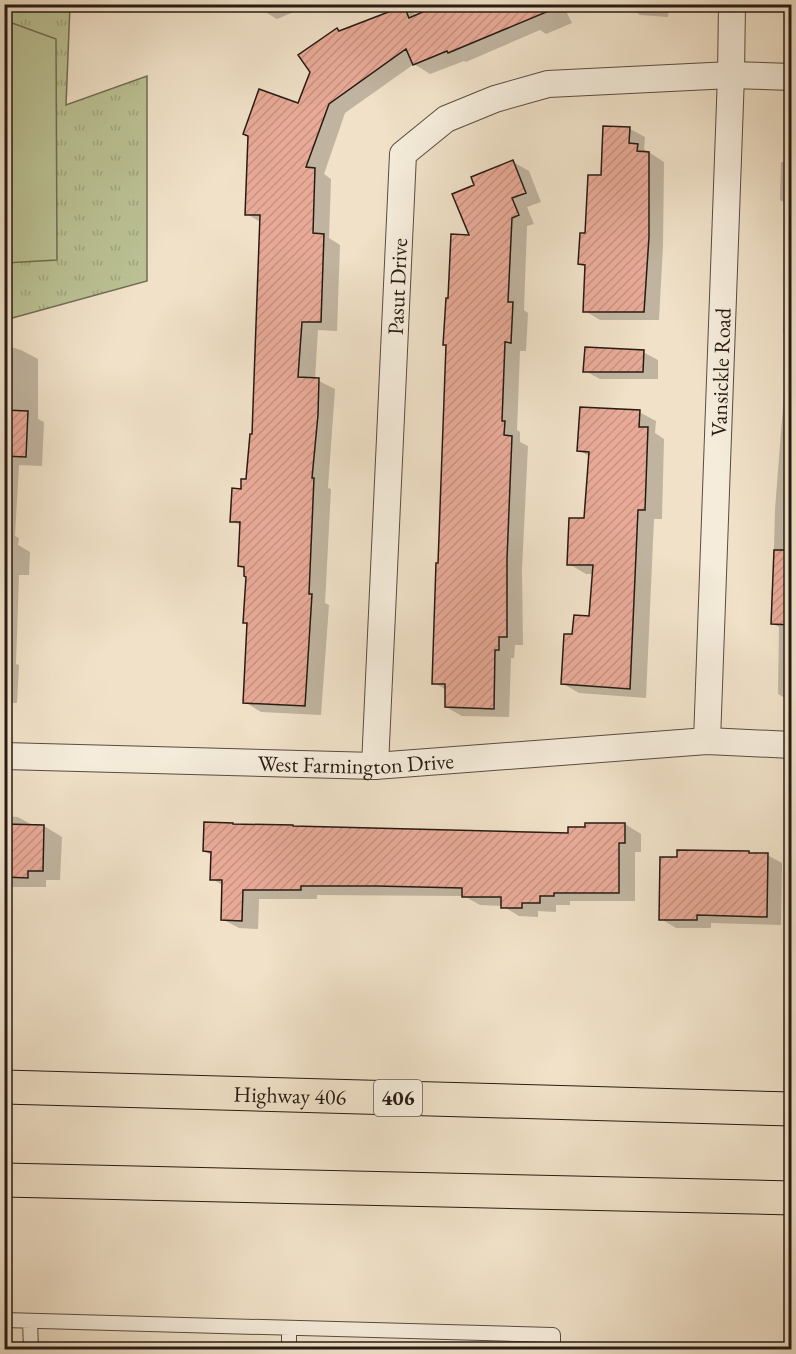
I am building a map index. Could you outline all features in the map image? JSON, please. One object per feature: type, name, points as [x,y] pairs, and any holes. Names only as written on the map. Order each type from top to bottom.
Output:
[{"type":"highway","name":"Highway 406","points":[[4,1087],[792,1110]]},
{"type":"highway","points":[[4,1180],[792,1198]]},
{"type":"street","name":"Vansickle Road","points":[[707,741],[732,4]]},
{"type":"street","name":"Pasut Drive","points":[[375,766],[403,154],[446,119],[495,99],[548,84],[731,75],[792,77]]},
{"type":"street","name":"West Farmington Drive","points":[[4,756],[375,766],[707,741],[792,745]]},
{"type":"lane","points":[[4,1320],[553,1335],[553,1350]]},
{"type":"lane","points":[[30,1321],[31,1350]]},
{"type":"lane","points":[[289,1328],[289,1350]]},
{"type":"green space","points":[[5,5],[70,5],[66,105],[147,76],[147,281],[5,320]]},
{"type":"green space","points":[[4,20],[56,39],[57,260],[5,263]]},
{"type":"building","points":[[441,4],[563,5],[448,53],[447,51],[413,65],[406,49],[329,104],[306,167],[315,168],[313,233],[324,234],[321,322],[302,322],[298,377],[319,378],[312,478],[314,478],[309,594],[312,594],[305,706],[243,703],[247,623],[243,623],[246,577],[244,567],[238,566],[240,522],[230,522],[232,488],[241,489],[241,479],[246,479],[250,434],[252,434],[260,215],[245,215],[248,136],[243,134],[259,89],[298,103],[310,72],[298,55],[337,28],[339,31],[404,6],[409,18]]},
{"type":"building","points":[[603,126],[630,127],[629,143],[638,144],[637,151],[649,152],[649,237],[644,312],[583,312],[585,265],[578,264],[580,233],[585,233],[588,175],[601,175]]},
{"type":"building","points":[[513,160],[526,193],[512,198],[519,215],[512,218],[508,302],[513,302],[511,343],[505,342],[502,421],[505,421],[504,435],[512,436],[507,559],[507,637],[499,637],[499,650],[495,650],[494,709],[445,707],[445,684],[432,684],[446,345],[443,345],[451,234],[469,235],[452,194],[474,185],[471,177]]},
{"type":"building","points":[[585,347],[644,350],[643,372],[583,372]]},
{"type":"building","points":[[580,407],[640,410],[639,427],[648,427],[645,510],[638,510],[630,689],[561,684],[564,634],[572,634],[574,615],[589,616],[593,565],[567,565],[569,518],[584,518],[589,452],[577,451]]},
{"type":"building","points":[[4,410],[28,411],[26,457],[4,456]]},
{"type":"building","points":[[774,550],[792,550],[792,625],[771,624]]},
{"type":"building","points":[[204,822],[568,833],[568,827],[585,827],[585,823],[625,823],[625,843],[619,843],[619,893],[554,893],[554,896],[540,896],[540,903],[522,903],[522,908],[501,908],[501,897],[462,897],[462,888],[301,886],[301,890],[243,890],[242,921],[221,920],[222,880],[210,880],[211,852],[203,851]]},
{"type":"building","points":[[4,824],[44,825],[43,871],[28,871],[28,878],[4,877]]},
{"type":"building","points":[[677,850],[768,853],[767,917],[697,915],[697,920],[659,920],[660,857],[677,857]]}]
